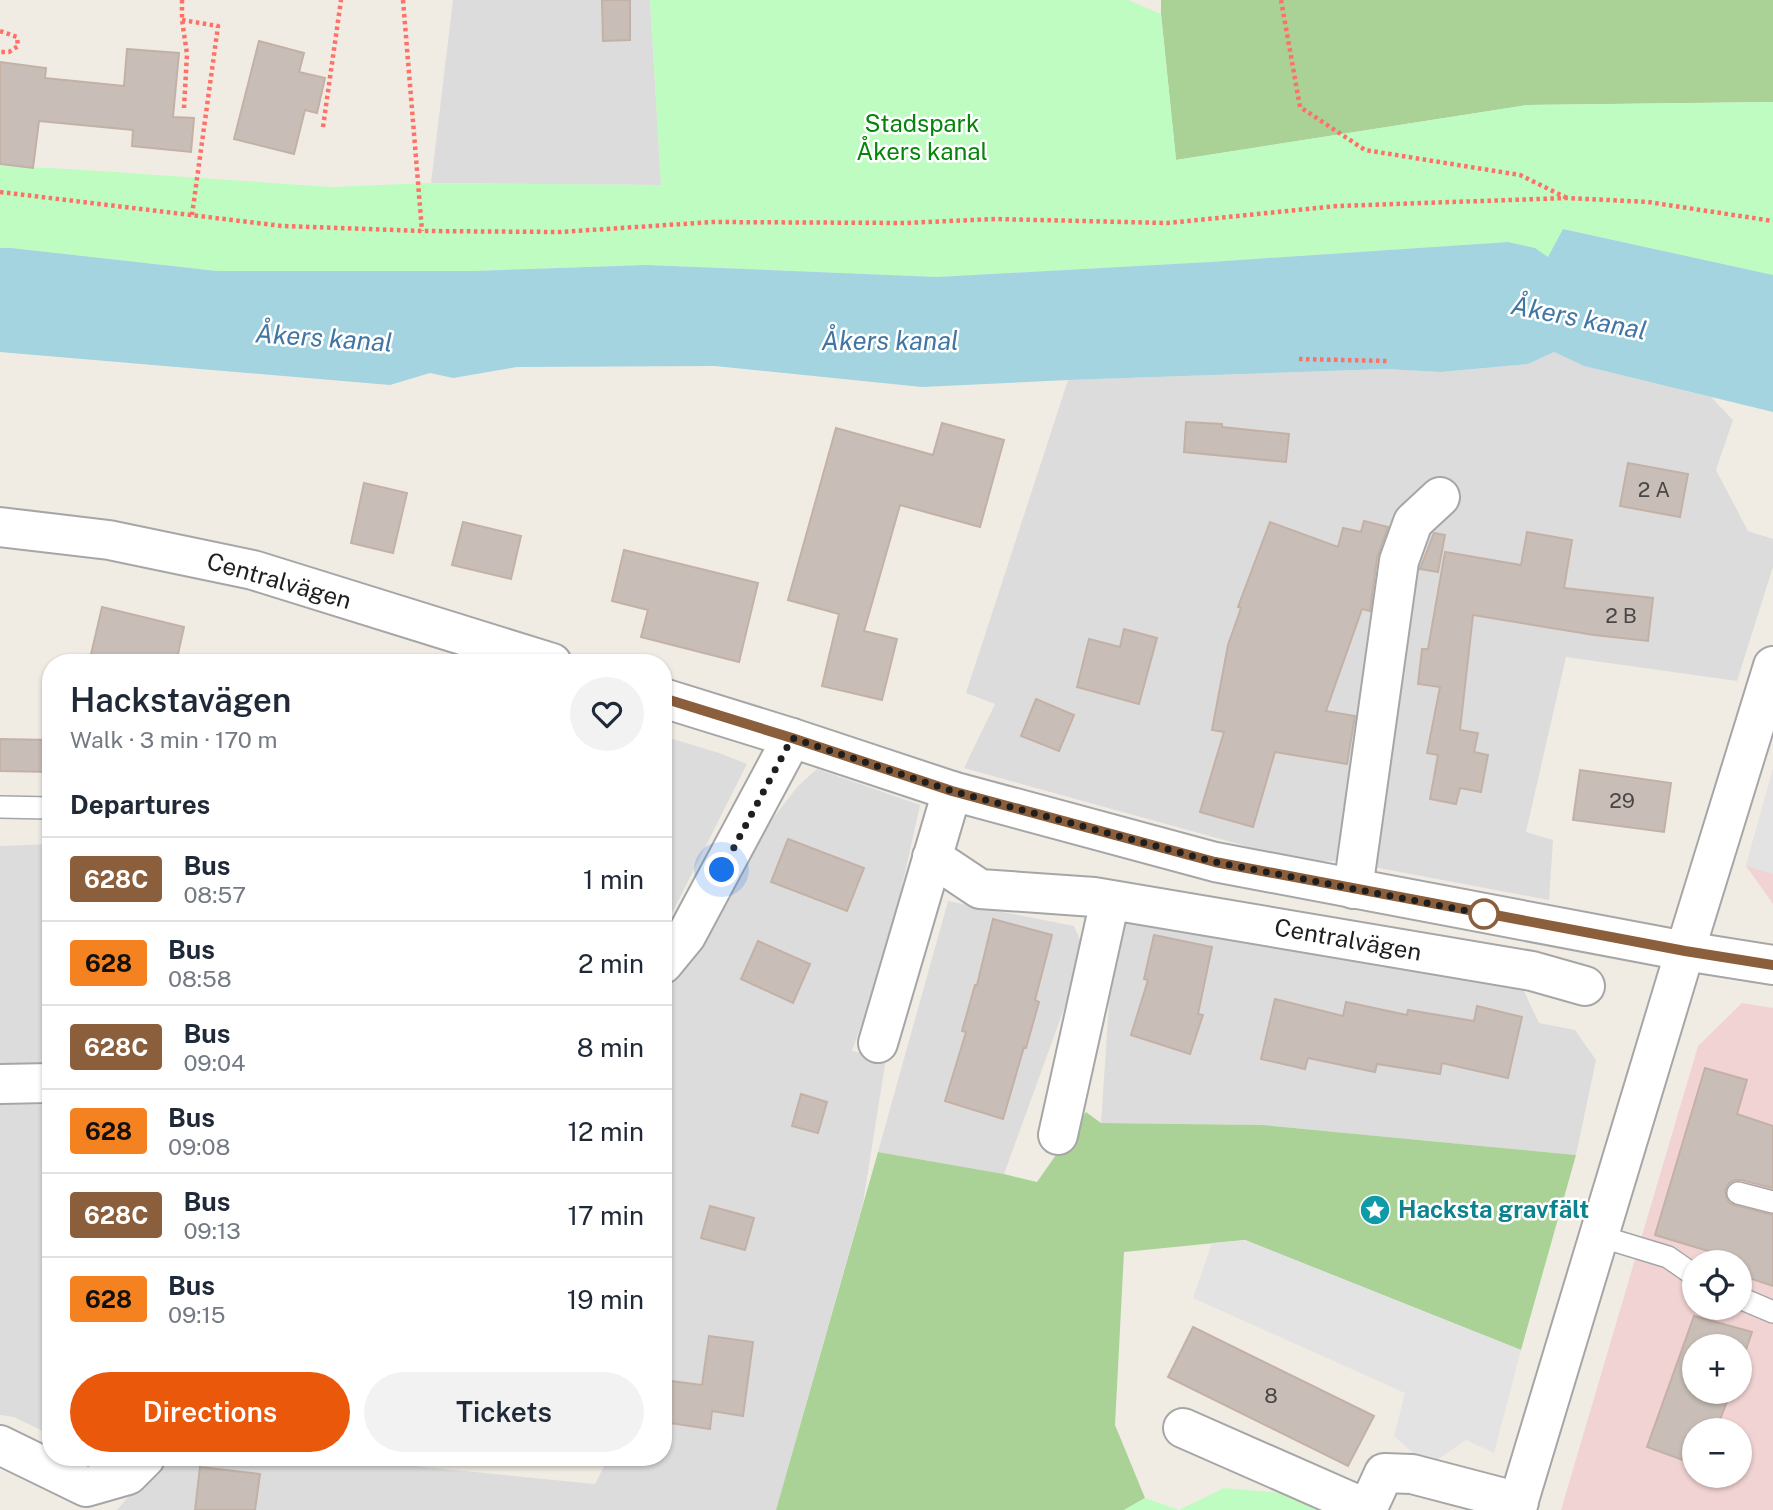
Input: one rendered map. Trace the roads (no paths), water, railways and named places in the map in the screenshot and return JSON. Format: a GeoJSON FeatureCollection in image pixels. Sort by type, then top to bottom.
{"type":"FeatureCollection","features":[{"type":"Feature","properties":{"kind":"street","name":"Centralvägen"},"geometry":{"type":"LineString","coordinates":[[1353,889],[1399,561],[1413,522],[1440,497]]}},
{"type":"Feature","properties":{"kind":"street","name":"Centralvägen"},"geometry":{"type":"LineString","coordinates":[[0,527],[109,540],[253,570],[523,654]]}},
{"type":"Feature","properties":{"kind":"street"},"geometry":{"type":"LineString","coordinates":[[1183,1428],[1367,1510],[1384,1473],[1412,1474],[1517,1506],[1773,666]]}},
{"type":"Feature","properties":{"kind":"street","name":"Centralvägen"},"geometry":{"type":"LineString","coordinates":[[672,701],[952,791],[1215,862],[1685,951],[1773,965]]}},
{"type":"Feature","properties":{"kind":"street"},"geometry":{"type":"LineString","coordinates":[[672,953],[686,936],[792,738]]}},
{"type":"Feature","properties":{"kind":"street"},"geometry":{"type":"LineString","coordinates":[[878,1043],[952,791]]}},
{"type":"Feature","properties":{"kind":"street","name":"Centralvägen"},"geometry":{"type":"LineString","coordinates":[[932,858],[979,888],[1110,900],[1532,971],[1585,986]]}},
{"type":"Feature","properties":{"kind":"street"},"geometry":{"type":"LineString","coordinates":[[1058,1135],[1110,900]]}},
{"type":"Feature","properties":{"kind":"street"},"geometry":{"type":"LineString","coordinates":[[0,1084],[42,1083]]}},
{"type":"Feature","properties":{"kind":"street"},"geometry":{"type":"LineString","coordinates":[[0,1446],[86,1487],[128,1475],[137,1466]]}},
{"type":"Feature","properties":{"kind":"lane"},"geometry":{"type":"LineString","coordinates":[[0,807],[42,808]]}},
{"type":"Feature","properties":{"kind":"lane"},"geometry":{"type":"LineString","coordinates":[[1738,1193],[1773,1202]]}},
{"type":"Feature","properties":{"kind":"lane"},"geometry":{"type":"LineString","coordinates":[[1599,1236],[1668,1257],[1682,1267]]}},
{"type":"Feature","properties":{"kind":"lane"},"geometry":{"type":"LineString","coordinates":[[1752,1303],[1773,1312]]}},
{"type":"Feature","properties":{"kind":"water","name":"Åkers kanal"},"geometry":{"type":"Polygon","coordinates":[[[1563,229],[1773,275],[1773,412],[1584,366],[1554,352],[1528,364],[1441,372],[1386,369],[922,387],[715,366],[517,367],[453,378],[430,373],[390,385],[0,352],[0,248],[217,271],[472,271],[646,265],[937,277],[1508,242],[1535,248],[1548,257],[1563,229]]]}},
{"type":"Feature","properties":{"kind":"place","name":"Hacksta gravfält"},"geometry":{"type":"Point","coordinates":[1375,1210]}},
{"type":"Feature","properties":{"kind":"park label","name":"Stadspark Åkers kanal"},"geometry":{"type":"Point","coordinates":[922,138]}}]}
